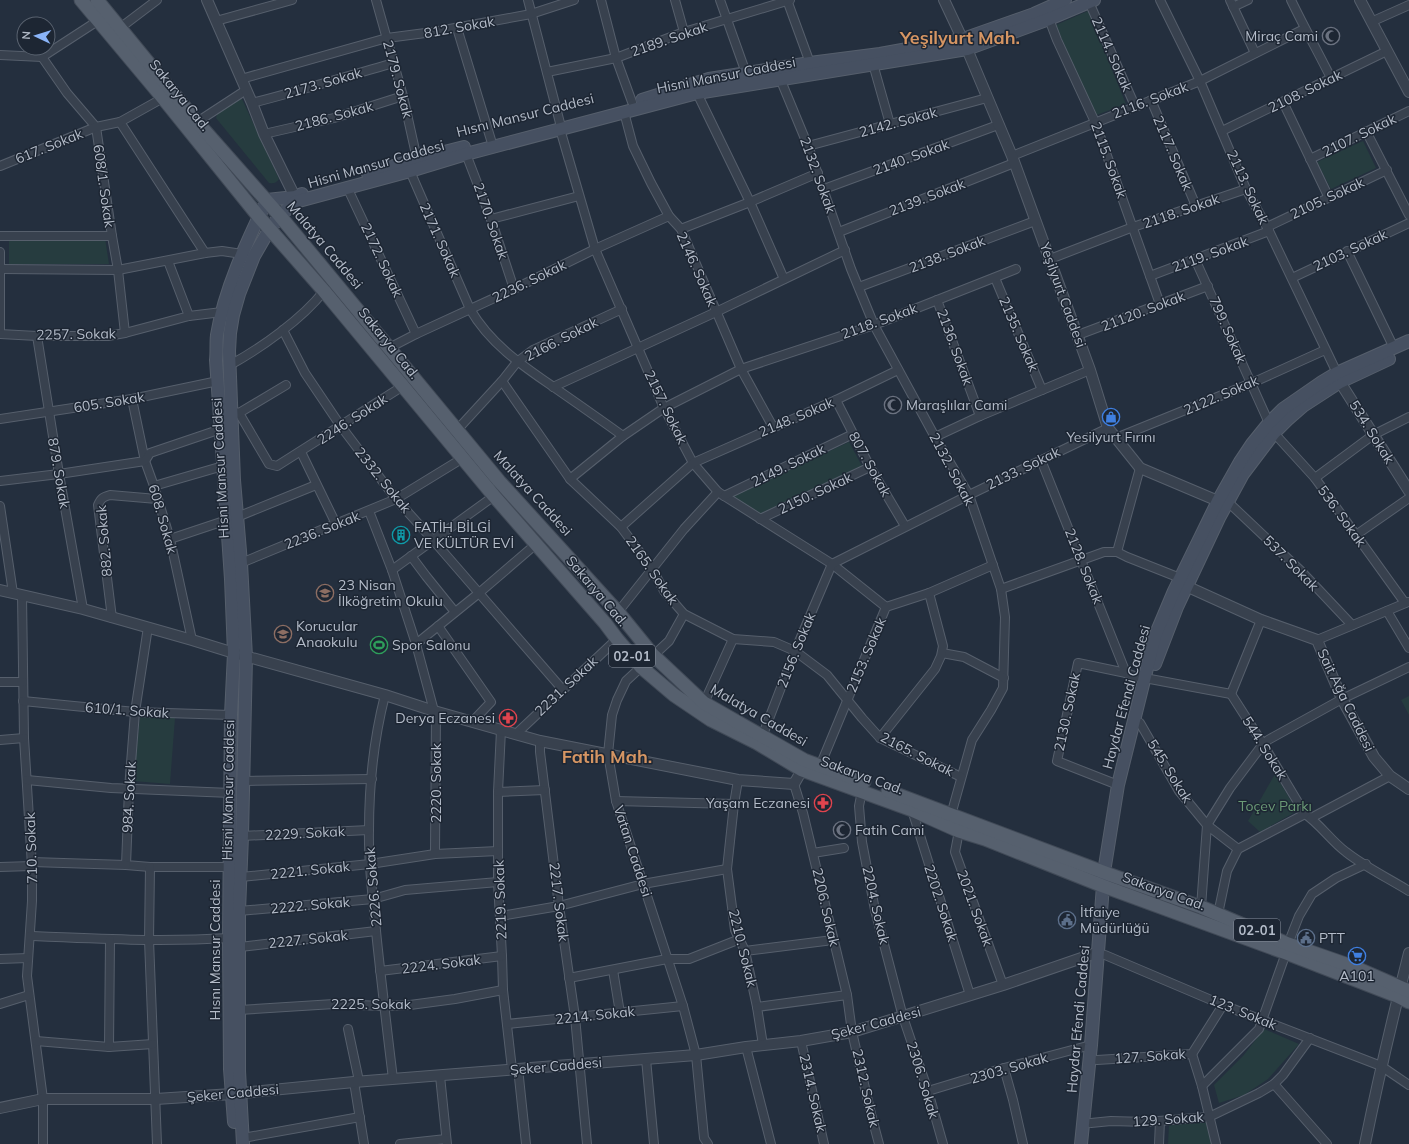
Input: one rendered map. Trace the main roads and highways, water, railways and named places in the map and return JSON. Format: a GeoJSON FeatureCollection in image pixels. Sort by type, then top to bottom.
{"type":"FeatureCollection","features":[{"type":"Feature","properties":{"kind":"main road","name":"Sakarya Cad."},"geometry":{"type":"LineString","coordinates":[[82,0],[269,230],[324,290],[494,496],[641,666],[674,695],[711,720],[757,743],[802,770],[912,810],[959,831],[985,839],[1106,887],[1287,949],[1404,994]]}},
{"type":"Feature","properties":{"kind":"main road","name":"Malatya Caddesi"},"geometry":{"type":"LineString","coordinates":[[97,0],[197,122],[267,200],[499,481],[618,612],[653,655],[704,703],[804,760],[1108,873]]}},
{"type":"Feature","properties":{"kind":"main road"},"geometry":{"type":"LineString","coordinates":[[628,107],[709,79],[810,63],[965,44],[1065,0]]}},
{"type":"Feature","properties":{"kind":"main road","name":"Hisni Mansur Caddesi"},"geometry":{"type":"LineString","coordinates":[[240,1142],[236,1093],[239,1070],[239,911],[244,781],[240,655],[241,563],[232,518],[236,412],[230,365],[230,333],[239,294],[254,256],[269,230],[280,216],[295,202],[410,171],[560,126],[628,107],[697,93],[873,64],[965,44],[1049,19],[1084,2]]}},
{"type":"Feature","properties":{"kind":"main road","name":"Hısnı Mansur Caddesi"},"geometry":{"type":"LineString","coordinates":[[236,1093],[229,938],[231,715],[240,655],[231,579],[232,518],[223,466],[218,381],[217,337],[222,312],[242,254],[267,200],[295,196],[418,159],[491,140],[560,126]]}},
{"type":"Feature","properties":{"kind":"main road","name":"Haydar Efendi Caddesi"},"geometry":{"type":"LineString","coordinates":[[1108,873],[1140,723],[1155,636],[1223,502],[1240,462],[1252,444],[1272,428],[1283,409],[1295,399],[1409,341]]}},
{"type":"Feature","properties":{"kind":"main road","name":"Haydar Efendi Caddesi"},"geometry":{"type":"LineString","coordinates":[[1339,377],[1409,349]]}},
{"type":"Feature","properties":{"kind":"main road","name":"Haydar Efendi Caddesi"},"geometry":{"type":"LineString","coordinates":[[1089,1144],[1097,1060],[1106,887],[1118,785],[1147,679]]}},
{"type":"Feature","properties":{"kind":"main road","name":"Sakarya Cad."},"geometry":{"type":"LineString","coordinates":[[1108,873],[1218,914],[1287,949]]}},
{"type":"Feature","properties":{"kind":"main road","name":"Haydar Efendi Caddesi"},"geometry":{"type":"LineString","coordinates":[[1081,1144],[1102,953]]}},
{"type":"Feature","properties":{"kind":"place","name":"Miraç Cami"},"geometry":{"type":"Point","coordinates":[1331,36]}},
{"type":"Feature","properties":{"kind":"place","name":"Maraşlılar Cami"},"geometry":{"type":"Point","coordinates":[893,405]}},
{"type":"Feature","properties":{"kind":"place","name":"Yesilyurt Fırını"},"geometry":{"type":"Point","coordinates":[1111,417]}},
{"type":"Feature","properties":{"kind":"place","name":"FATİH BİLGİ VE KÜLTÜR EVİ"},"geometry":{"type":"Point","coordinates":[401,535]}},
{"type":"Feature","properties":{"kind":"place","name":"23 Nisan İlköğretim Okulu"},"geometry":{"type":"Point","coordinates":[325,593]}},
{"type":"Feature","properties":{"kind":"place","name":"Korucular Anaokulu"},"geometry":{"type":"Point","coordinates":[283,634]}},
{"type":"Feature","properties":{"kind":"place","name":"Spor Salonu"},"geometry":{"type":"Point","coordinates":[379,645]}},
{"type":"Feature","properties":{"kind":"place","name":"Derya Eczanesi"},"geometry":{"type":"Point","coordinates":[508,718]}},
{"type":"Feature","properties":{"kind":"place","name":"Yaşam Eczanesi"},"geometry":{"type":"Point","coordinates":[823,803]}},
{"type":"Feature","properties":{"kind":"place","name":"Fatih Cami"},"geometry":{"type":"Point","coordinates":[842,830]}},
{"type":"Feature","properties":{"kind":"place","name":"İtfaiye Müdürlüğü"},"geometry":{"type":"Point","coordinates":[1067,920]}},
{"type":"Feature","properties":{"kind":"place","name":"PTT"},"geometry":{"type":"Point","coordinates":[1306,938]}},
{"type":"Feature","properties":{"kind":"place","name":"A101"},"geometry":{"type":"Point","coordinates":[1357,956]}},
{"type":"Feature","properties":{"kind":"district","name":"Yeşilyurt Mah."},"geometry":{"type":"Point","coordinates":[960,37]}},
{"type":"Feature","properties":{"kind":"district","name":"Fatih Mah."},"geometry":{"type":"Point","coordinates":[607,756]}},
{"type":"Feature","properties":{"kind":"park label","name":"Toçev Parkı"},"geometry":{"type":"Point","coordinates":[1275,806]}}]}
